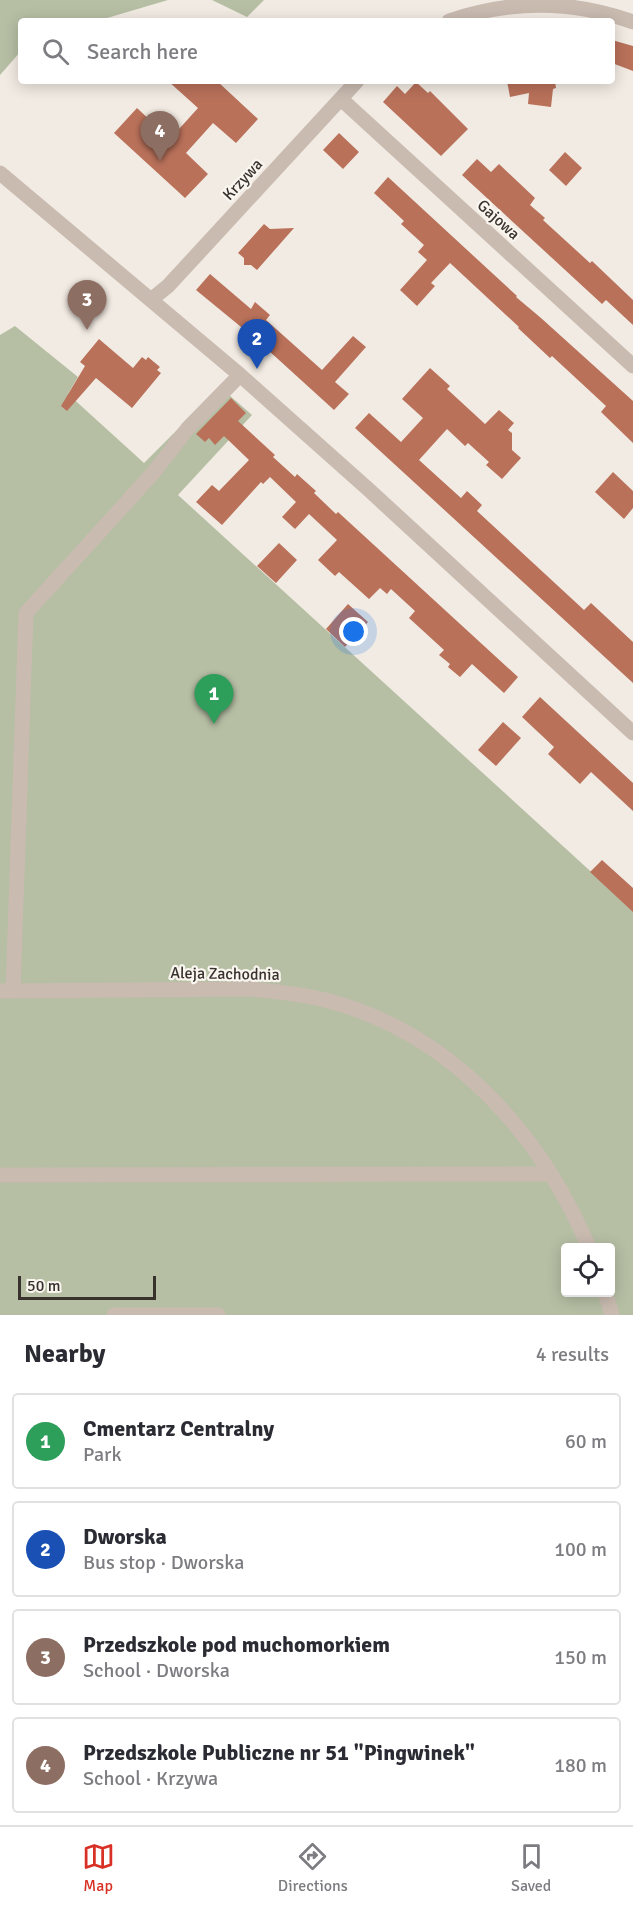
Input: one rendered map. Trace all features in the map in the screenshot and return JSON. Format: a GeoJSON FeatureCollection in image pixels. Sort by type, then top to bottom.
{"type":"FeatureCollection","features":[{"type":"Feature","properties":{"kind":"street"},"geometry":{"type":"LineString","coordinates":[[458,18],[504,5],[547,3],[583,7],[633,22]]}},
{"type":"Feature","properties":{"kind":"street","name":"Krzywa"},"geometry":{"type":"LineString","coordinates":[[152,299],[178,275],[354,84]]}},
{"type":"Feature","properties":{"kind":"street","name":"Gajowa"},"geometry":{"type":"LineString","coordinates":[[341,99],[633,366]]}},
{"type":"Feature","properties":{"kind":"street"},"geometry":{"type":"LineString","coordinates":[[0,173],[240,375],[368,489],[633,733]]}},
{"type":"Feature","properties":{"kind":"street"},"geometry":{"type":"LineString","coordinates":[[7,991],[26,613],[154,472],[188,428],[240,375]]}},
{"type":"Feature","properties":{"kind":"street","name":"Aleja Zachodnia"},"geometry":{"type":"LineString","coordinates":[[7,991],[252,989],[309,996],[352,1008],[418,1039],[461,1069],[504,1111],[563,1194],[587,1243]]}},
{"type":"Feature","properties":{"kind":"street"},"geometry":{"type":"LineString","coordinates":[[0,1175],[550,1174]]}},
{"type":"Feature","properties":{"kind":"street"},"geometry":{"type":"LineString","coordinates":[[606,1297],[612,1315]]}},
{"type":"Feature","properties":{"kind":"street"},"geometry":{"type":"LineString","coordinates":[[114,1315],[218,1315]]}},
{"type":"Feature","properties":{"kind":"green space"},"geometry":{"type":"Polygon","coordinates":[[[0,0],[168,0],[107,18],[18,18],[18,54],[0,75],[0,0]]]}},
{"type":"Feature","properties":{"kind":"green space"},"geometry":{"type":"Polygon","coordinates":[[[212,0],[264,0],[247,17],[212,0]]]}},
{"type":"Feature","properties":{"kind":"green space"},"geometry":{"type":"Polygon","coordinates":[[[15,326],[78,377],[68,394],[144,463],[220,387],[252,415],[178,495],[633,910],[633,1315],[0,1315],[0,335],[15,326]]]}},
{"type":"Feature","properties":{"kind":"building"},"geometry":{"type":"Polygon","coordinates":[[[615,41],[633,46],[633,71],[615,64],[615,41]]]}},
{"type":"Feature","properties":{"kind":"building"},"geometry":{"type":"Polygon","coordinates":[[[171,84],[220,84],[258,119],[236,143],[213,123],[186,153],[208,174],[185,198],[114,133],[137,108],[170,139],[198,108],[171,84]]]}},
{"type":"Feature","properties":{"kind":"building"},"geometry":{"type":"Polygon","coordinates":[[[414,84],[418,84],[428,93],[430,91],[468,129],[441,156],[383,102],[397,86],[405,94],[414,84]]]}},
{"type":"Feature","properties":{"kind":"building"},"geometry":{"type":"Polygon","coordinates":[[[508,84],[555,84],[551,107],[528,104],[529,93],[510,97],[508,84]]]}},
{"type":"Feature","properties":{"kind":"building"},"geometry":{"type":"Polygon","coordinates":[[[339,133],[359,152],[343,169],[323,150],[339,133]]]}},
{"type":"Feature","properties":{"kind":"building"},"geometry":{"type":"Polygon","coordinates":[[[565,152],[582,168],[566,186],[549,170],[565,152]]]}},
{"type":"Feature","properties":{"kind":"building"},"geometry":{"type":"Polygon","coordinates":[[[477,159],[491,172],[499,164],[535,198],[530,205],[545,218],[543,220],[590,263],[592,261],[633,300],[633,325],[606,300],[602,304],[462,175],[477,159]]]}},
{"type":"Feature","properties":{"kind":"building"},"geometry":{"type":"Polygon","coordinates":[[[388,177],[516,297],[633,401],[633,443],[601,412],[606,406],[552,356],[550,358],[450,263],[431,283],[435,286],[417,306],[400,290],[427,260],[418,252],[424,245],[401,224],[404,221],[374,193],[388,177]]]}},
{"type":"Feature","properties":{"kind":"building"},"geometry":{"type":"Polygon","coordinates":[[[264,224],[270,229],[294,228],[257,270],[251,265],[244,265],[244,258],[238,253],[264,224]]]}},
{"type":"Feature","properties":{"kind":"building"},"geometry":{"type":"Polygon","coordinates":[[[210,274],[251,309],[255,302],[270,315],[266,320],[322,370],[353,336],[366,347],[335,382],[349,394],[334,410],[257,340],[196,290],[210,274]]]}},
{"type":"Feature","properties":{"kind":"building"},"geometry":{"type":"Polygon","coordinates":[[[99,339],[133,368],[142,357],[146,360],[148,357],[160,367],[157,370],[161,373],[132,408],[96,378],[67,411],[61,406],[85,366],[80,362],[99,339]]]}},
{"type":"Feature","properties":{"kind":"building"},"geometry":{"type":"Polygon","coordinates":[[[430,368],[450,386],[447,389],[485,424],[499,410],[514,423],[508,430],[512,433],[512,450],[521,458],[502,479],[486,465],[489,462],[468,443],[465,446],[447,429],[419,460],[461,498],[467,491],[482,505],[477,511],[584,610],[591,603],[633,642],[633,683],[355,428],[369,413],[401,442],[423,418],[402,399],[430,368]]]}},
{"type":"Feature","properties":{"kind":"building"},"geometry":{"type":"Polygon","coordinates":[[[231,398],[246,413],[238,421],[275,455],[273,457],[295,477],[297,474],[316,491],[314,493],[336,514],[338,512],[518,677],[504,693],[472,664],[460,677],[448,667],[450,664],[439,655],[444,650],[409,618],[415,611],[391,589],[387,594],[380,588],[369,599],[339,572],[335,576],[318,560],[337,540],[309,514],[295,529],[282,517],[296,502],[270,477],[263,484],[261,482],[222,525],[196,502],[212,485],[219,491],[249,460],[224,436],[215,445],[209,438],[205,442],[196,434],[231,398]]]}},
{"type":"Feature","properties":{"kind":"building"},"geometry":{"type":"Polygon","coordinates":[[[613,472],[633,491],[633,508],[624,519],[595,492],[613,472]]]}},
{"type":"Feature","properties":{"kind":"building"},"geometry":{"type":"Polygon","coordinates":[[[279,543],[297,560],[276,583],[257,566],[279,543]]]}},
{"type":"Feature","properties":{"kind":"building"},"geometry":{"type":"Polygon","coordinates":[[[348,604],[368,622],[345,647],[326,629],[348,604]]]}},
{"type":"Feature","properties":{"kind":"building"},"geometry":{"type":"Polygon","coordinates":[[[540,697],[633,783],[633,811],[591,772],[580,784],[548,754],[554,747],[522,717],[540,697]]]}},
{"type":"Feature","properties":{"kind":"building"},"geometry":{"type":"Polygon","coordinates":[[[503,722],[521,738],[496,766],[478,750],[503,722]]]}},
{"type":"Feature","properties":{"kind":"building"},"geometry":{"type":"Polygon","coordinates":[[[602,860],[633,888],[633,912],[590,872],[602,860]]]}},
{"type":"Feature","properties":{"kind":"place","name":"Przedszkole Publiczne nr 51 \"Pingwinek\""},"geometry":{"type":"Point","coordinates":[160,161]}},
{"type":"Feature","properties":{"kind":"place","name":"Przedszkole pod muchomorkiem"},"geometry":{"type":"Point","coordinates":[87,330]}},
{"type":"Feature","properties":{"kind":"place","name":"Dworska"},"geometry":{"type":"Point","coordinates":[257,369]}},
{"type":"Feature","properties":{"kind":"place","name":"Cmentarz Centralny"},"geometry":{"type":"Point","coordinates":[214,724]}}]}
